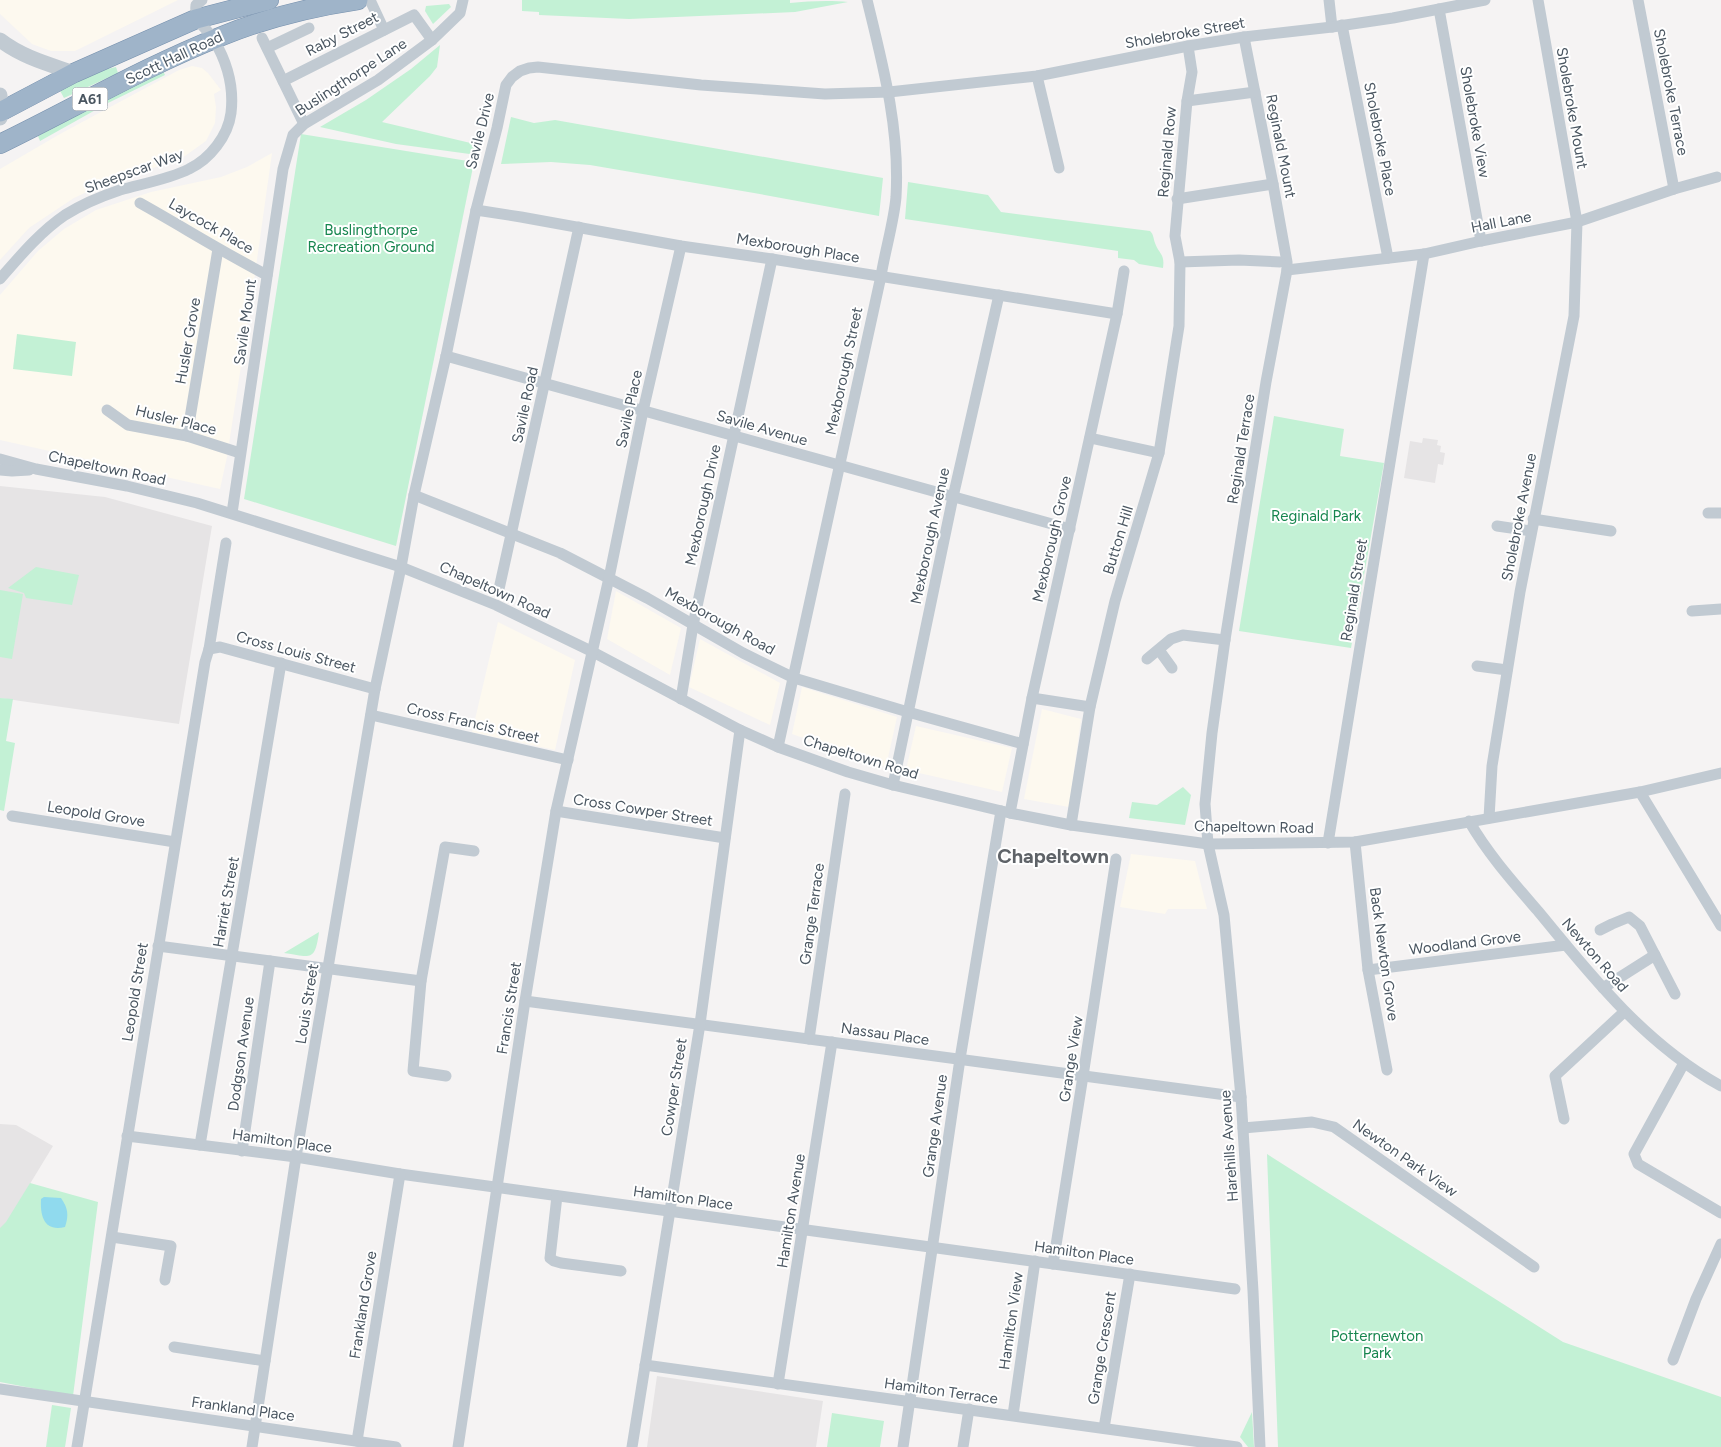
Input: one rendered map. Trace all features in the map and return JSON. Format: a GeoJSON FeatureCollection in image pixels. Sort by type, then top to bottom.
{"type":"FeatureCollection","features":[{"type":"Feature","properties":{"kind":"highway","name":"Scott Hall Road"},"geometry":{"type":"LineString","coordinates":[[0,109],[74,73],[196,19],[269,0]]}},
{"type":"Feature","properties":{"kind":"highway","name":"Scott Hall Road"},"geometry":{"type":"LineString","coordinates":[[0,144],[138,74],[214,39],[291,13],[314,7],[358,0]]}},
{"type":"Feature","properties":{"kind":"street"},"geometry":{"type":"LineString","coordinates":[[196,19],[196,5],[202,0]]}},
{"type":"Feature","properties":{"kind":"street"},"geometry":{"type":"LineString","coordinates":[[370,0],[384,30]]}},
{"type":"Feature","properties":{"kind":"street","name":"Buslingthorpe Lane"},"geometry":{"type":"LineString","coordinates":[[293,135],[304,124],[378,80],[432,40],[460,13],[463,0]]}},
{"type":"Feature","properties":{"kind":"street","name":"Mexborough Street"},"geometry":{"type":"LineString","coordinates":[[778,747],[881,276],[896,199],[897,160],[889,92],[867,0]]}},
{"type":"Feature","properties":{"kind":"street","name":"Sholebroke Place"},"geometry":{"type":"LineString","coordinates":[[1328,0],[1337,26],[1388,258]]}},
{"type":"Feature","properties":{"kind":"street","name":"Sholebroke Street"},"geometry":{"type":"LineString","coordinates":[[889,92],[1038,76],[1188,46],[1337,26],[1485,0]]}},
{"type":"Feature","properties":{"kind":"street","name":"Sholebroke Mount"},"geometry":{"type":"LineString","coordinates":[[1538,0],[1577,222]]}},
{"type":"Feature","properties":{"kind":"street","name":"Sholebroke Terrace"},"geometry":{"type":"LineString","coordinates":[[1638,0],[1674,189]]}},
{"type":"Feature","properties":{"kind":"street","name":"Sholebroke View"},"geometry":{"type":"LineString","coordinates":[[1439,9],[1482,241]]}},
{"type":"Feature","properties":{"kind":"street","name":"Raby Street"},"geometry":{"type":"LineString","coordinates":[[283,80],[414,15],[432,40]]}},
{"type":"Feature","properties":{"kind":"street","name":"Sheepscar Way"},"geometry":{"type":"LineString","coordinates":[[0,279],[23,252],[66,215],[105,195],[189,169],[208,156],[223,137],[231,115],[232,92],[227,69],[214,39],[196,19]]}},
{"type":"Feature","properties":{"kind":"street"},"geometry":{"type":"LineString","coordinates":[[304,124],[265,43],[310,28]]}},
{"type":"Feature","properties":{"kind":"street","name":"Reginald Mount"},"geometry":{"type":"LineString","coordinates":[[1244,37],[1273,184],[1284,265]]}},
{"type":"Feature","properties":{"kind":"street"},"geometry":{"type":"LineString","coordinates":[[0,40],[11,49],[74,73]]}},
{"type":"Feature","properties":{"kind":"street","name":"Reginald Row"},"geometry":{"type":"LineString","coordinates":[[1180,262],[1176,236],[1177,199],[1187,101],[1192,72],[1188,46]]}},
{"type":"Feature","properties":{"kind":"street","name":"Savile Drive"},"geometry":{"type":"LineString","coordinates":[[401,567],[414,495],[446,356],[476,210],[506,85],[512,77],[520,71],[538,67],[701,85],[825,94],[889,92]]}},
{"type":"Feature","properties":{"kind":"street"},"geometry":{"type":"LineString","coordinates":[[1038,76],[1059,168]]}},
{"type":"Feature","properties":{"kind":"street"},"geometry":{"type":"LineString","coordinates":[[1187,101],[1255,92]]}},
{"type":"Feature","properties":{"kind":"street","name":"Savile Mount"},"geometry":{"type":"LineString","coordinates":[[232,513],[283,169],[293,135]]}},
{"type":"Feature","properties":{"kind":"street","name":"Hall Lane"},"geometry":{"type":"LineString","coordinates":[[1180,262],[1238,260],[1284,265],[1424,254],[1577,222],[1717,176]]}},
{"type":"Feature","properties":{"kind":"street"},"geometry":{"type":"LineString","coordinates":[[1177,199],[1273,184]]}},
{"type":"Feature","properties":{"kind":"street","name":"Laycock Place"},"geometry":{"type":"LineString","coordinates":[[140,203],[182,226],[218,249],[267,275]]}},
{"type":"Feature","properties":{"kind":"street","name":"Mexborough Place"},"geometry":{"type":"LineString","coordinates":[[476,210],[681,246],[1117,314]]}},
{"type":"Feature","properties":{"kind":"street","name":"Sholebroke Avenue"},"geometry":{"type":"LineString","coordinates":[[1489,818],[1492,766],[1530,531],[1574,316],[1577,222]]}},
{"type":"Feature","properties":{"kind":"street","name":"Savile Road"},"geometry":{"type":"LineString","coordinates":[[498,596],[579,227]]}},
{"type":"Feature","properties":{"kind":"street","name":"Savile Place"},"geometry":{"type":"LineString","coordinates":[[608,578],[643,411],[681,246]]}},
{"type":"Feature","properties":{"kind":"street","name":"Husler Grove"},"geometry":{"type":"LineString","coordinates":[[187,436],[218,249]]}},
{"type":"Feature","properties":{"kind":"street","name":"Reginald Street"},"geometry":{"type":"LineString","coordinates":[[1328,843],[1424,254]]}},
{"type":"Feature","properties":{"kind":"street","name":"Mexborough Drive"},"geometry":{"type":"LineString","coordinates":[[680,700],[693,625],[772,259]]}},
{"type":"Feature","properties":{"kind":"street","name":"Button Hill"},"geometry":{"type":"LineString","coordinates":[[1071,825],[1090,707],[1115,601],[1159,453],[1179,326],[1180,262]]}},
{"type":"Feature","properties":{"kind":"street","name":"Reginald Terrace"},"geometry":{"type":"LineString","coordinates":[[1208,844],[1206,804],[1212,733],[1284,265]]}},
{"type":"Feature","properties":{"kind":"street","name":"Mexborough Grove"},"geometry":{"type":"LineString","coordinates":[[1005,812],[1023,744],[1117,314],[1124,271]]}},
{"type":"Feature","properties":{"kind":"street","name":"Mexborough Avenue"},"geometry":{"type":"LineString","coordinates":[[893,785],[953,497],[999,295]]}},
{"type":"Feature","properties":{"kind":"street","name":"Savile Avenue"},"geometry":{"type":"LineString","coordinates":[[446,356],[1070,529]]}},
{"type":"Feature","properties":{"kind":"street","name":"Husler Place"},"geometry":{"type":"LineString","coordinates":[[107,410],[128,425],[187,436],[240,453]]}},
{"type":"Feature","properties":{"kind":"street"},"geometry":{"type":"LineString","coordinates":[[1090,438],[1159,453]]}},
{"type":"Feature","properties":{"kind":"street","name":"Chapeltown Road"},"geometry":{"type":"LineString","coordinates":[[0,458],[36,469],[127,486],[197,503],[498,596],[591,651],[680,700],[778,747],[848,772],[893,785],[1005,812],[1071,825],[1208,844],[1355,842],[1640,792],[1721,773]]}},
{"type":"Feature","properties":{"kind":"street","name":"Chapeltown Road"},"geometry":{"type":"LineString","coordinates":[[0,470],[36,469]]}},
{"type":"Feature","properties":{"kind":"street","name":"Mexborough Road"},"geometry":{"type":"LineString","coordinates":[[414,495],[560,552],[743,653],[794,678],[1023,744]]}},
{"type":"Feature","properties":{"kind":"street"},"geometry":{"type":"LineString","coordinates":[[1708,514],[1721,512]]}},
{"type":"Feature","properties":{"kind":"street"},"geometry":{"type":"LineString","coordinates":[[1533,520],[1611,531]]}},
{"type":"Feature","properties":{"kind":"street"},"geometry":{"type":"LineString","coordinates":[[1497,526],[1530,531]]}},
{"type":"Feature","properties":{"kind":"street","name":"Leopold Street"},"geometry":{"type":"LineString","coordinates":[[77,1447],[112,1237],[126,1136],[226,544]]}},
{"type":"Feature","properties":{"kind":"street","name":"Louis Street"},"geometry":{"type":"LineString","coordinates":[[252,1447],[296,1157],[375,689],[401,567]]}},
{"type":"Feature","properties":{"kind":"street","name":"Francis Street"},"geometry":{"type":"LineString","coordinates":[[458,1447],[525,1001],[556,810],[608,578]]}},
{"type":"Feature","properties":{"kind":"street"},"geometry":{"type":"LineString","coordinates":[[1692,611],[1721,609]]}},
{"type":"Feature","properties":{"kind":"street"},"geometry":{"type":"LineString","coordinates":[[1147,659],[1172,640],[1183,635],[1226,640]]}},
{"type":"Feature","properties":{"kind":"street","name":"Cross Louis Street"},"geometry":{"type":"LineString","coordinates":[[209,649],[220,646],[375,689]]}},
{"type":"Feature","properties":{"kind":"street"},"geometry":{"type":"LineString","coordinates":[[1159,650],[1172,668]]}},
{"type":"Feature","properties":{"kind":"street","name":"Harriet Street"},"geometry":{"type":"LineString","coordinates":[[200,1145],[281,663]]}},
{"type":"Feature","properties":{"kind":"street"},"geometry":{"type":"LineString","coordinates":[[1477,666],[1507,670]]}},
{"type":"Feature","properties":{"kind":"street"},"geometry":{"type":"LineString","coordinates":[[1032,698],[1090,707]]}},
{"type":"Feature","properties":{"kind":"street","name":"Cross Francis Street"},"geometry":{"type":"LineString","coordinates":[[371,715],[568,760]]}},
{"type":"Feature","properties":{"kind":"street","name":"Cowper Street"},"geometry":{"type":"LineString","coordinates":[[632,1447],[700,1024],[740,730]]}},
{"type":"Feature","properties":{"kind":"street"},"geometry":{"type":"LineString","coordinates":[[1640,792],[1721,926]]}},
{"type":"Feature","properties":{"kind":"street","name":"Grange Terrace"},"geometry":{"type":"LineString","coordinates":[[809,1039],[845,794]]}},
{"type":"Feature","properties":{"kind":"street","name":"Cross Cowper Street"},"geometry":{"type":"LineString","coordinates":[[556,810],[725,838]]}},
{"type":"Feature","properties":{"kind":"street","name":"Grange Avenue"},"geometry":{"type":"LineString","coordinates":[[903,1447],[960,1059],[1005,812]]}},
{"type":"Feature","properties":{"kind":"street","name":"Leopold Grove"},"geometry":{"type":"LineString","coordinates":[[12,816],[175,842]]}},
{"type":"Feature","properties":{"kind":"street","name":"Newton Road"},"geometry":{"type":"LineString","coordinates":[[1469,821],[1482,844],[1624,1012],[1684,1063],[1721,1086]]}},
{"type":"Feature","properties":{"kind":"street","name":"Back Newton Grove"},"geometry":{"type":"LineString","coordinates":[[1355,842],[1368,970],[1387,1070]]}},
{"type":"Feature","properties":{"kind":"street","name":"Harehills Avenue"},"geometry":{"type":"LineString","coordinates":[[1208,844],[1224,915],[1241,1097],[1260,1447]]}},
{"type":"Feature","properties":{"kind":"street"},"geometry":{"type":"LineString","coordinates":[[446,1076],[413,1071],[421,981],[445,847],[474,851]]}},
{"type":"Feature","properties":{"kind":"street","name":"Grange View"},"geometry":{"type":"LineString","coordinates":[[1053,1264],[1084,1076],[1116,859]]}},
{"type":"Feature","properties":{"kind":"street"},"geometry":{"type":"LineString","coordinates":[[1600,930],[1629,918],[1640,926],[1675,994]]}},
{"type":"Feature","properties":{"kind":"street","name":"Woodland Grove"},"geometry":{"type":"LineString","coordinates":[[1368,970],[1566,945]]}},
{"type":"Feature","properties":{"kind":"street"},"geometry":{"type":"LineString","coordinates":[[158,946],[421,981]]}},
{"type":"Feature","properties":{"kind":"street"},"geometry":{"type":"LineString","coordinates":[[1603,988],[1656,955]]}},
{"type":"Feature","properties":{"kind":"street","name":"Dodgson Avenue"},"geometry":{"type":"LineString","coordinates":[[242,1151],[270,961]]}},
{"type":"Feature","properties":{"kind":"street","name":"Nassau Place"},"geometry":{"type":"LineString","coordinates":[[525,1001],[1241,1097]]}},
{"type":"Feature","properties":{"kind":"street"},"geometry":{"type":"LineString","coordinates":[[1564,1118],[1555,1076],[1624,1012]]}},
{"type":"Feature","properties":{"kind":"street","name":"Hamilton Avenue"},"geometry":{"type":"LineString","coordinates":[[778,1384],[832,1042]]}},
{"type":"Feature","properties":{"kind":"street"},"geometry":{"type":"LineString","coordinates":[[1684,1063],[1634,1154],[1638,1164],[1721,1213]]}},
{"type":"Feature","properties":{"kind":"street","name":"Newton Park View"},"geometry":{"type":"LineString","coordinates":[[1243,1128],[1312,1122],[1334,1127],[1534,1267]]}},
{"type":"Feature","properties":{"kind":"street","name":"Hamilton Place"},"geometry":{"type":"LineString","coordinates":[[126,1136],[296,1157],[497,1188],[1235,1288]]}},
{"type":"Feature","properties":{"kind":"street","name":"Frankland Grove"},"geometry":{"type":"LineString","coordinates":[[357,1441],[400,1174]]}},
{"type":"Feature","properties":{"kind":"street"},"geometry":{"type":"LineString","coordinates":[[557,1196],[550,1258],[561,1263],[621,1271]]}},
{"type":"Feature","properties":{"kind":"street"},"geometry":{"type":"LineString","coordinates":[[112,1237],[171,1246],[165,1280]]}},
{"type":"Feature","properties":{"kind":"street"},"geometry":{"type":"LineString","coordinates":[[1673,1360],[1696,1299],[1721,1244]]}},
{"type":"Feature","properties":{"kind":"street","name":"Hamilton View"},"geometry":{"type":"LineString","coordinates":[[1013,1416],[1035,1261]]}},
{"type":"Feature","properties":{"kind":"street","name":"Grange Crescent"},"geometry":{"type":"LineString","coordinates":[[1104,1428],[1130,1274]]}},
{"type":"Feature","properties":{"kind":"street"},"geometry":{"type":"LineString","coordinates":[[174,1347],[265,1361]]}},
{"type":"Feature","properties":{"kind":"street","name":"Hamilton Terrace"},"geometry":{"type":"LineString","coordinates":[[645,1365],[1235,1446]]}},
{"type":"Feature","properties":{"kind":"street","name":"Frankland Place"},"geometry":{"type":"LineString","coordinates":[[0,1389],[396,1447]]}},
{"type":"Feature","properties":{"kind":"street"},"geometry":{"type":"LineString","coordinates":[[963,1447],[968,1409]]}},
{"type":"Feature","properties":{"kind":"shaded area"},"geometry":{"type":"Polygon","coordinates":[[[0,0],[178,0],[75,51],[51,51],[32,44],[0,14],[0,0]]]}},
{"type":"Feature","properties":{"kind":"shaded area"},"geometry":{"type":"Polygon","coordinates":[[[192,66],[202,68],[221,90],[214,94],[216,107],[215,123],[206,141],[185,156],[163,165],[115,179],[74,198],[29,228],[0,260],[0,169],[60,134],[179,70],[192,66]]]}},
{"type":"Feature","properties":{"kind":"shaded area"},"geometry":{"type":"Polygon","coordinates":[[[272,153],[227,457],[220,489],[0,440],[0,295],[38,251],[64,229],[96,210],[151,192],[221,177],[247,167],[272,153]]]}},
{"type":"Feature","properties":{"kind":"shaded area"},"geometry":{"type":"Polygon","coordinates":[[[1423,438],[1438,440],[1437,445],[1441,446],[1440,452],[1445,453],[1443,465],[1438,464],[1435,483],[1404,478],[1410,441],[1422,443],[1423,438]]]}},
{"type":"Feature","properties":{"kind":"shaded area"},"geometry":{"type":"Polygon","coordinates":[[[0,486],[105,497],[212,526],[179,724],[0,698],[0,486]]]}},
{"type":"Feature","properties":{"kind":"shaded area"},"geometry":{"type":"Polygon","coordinates":[[[616,591],[681,628],[670,675],[607,639],[616,591]]]}},
{"type":"Feature","properties":{"kind":"shaded area"},"geometry":{"type":"Polygon","coordinates":[[[498,622],[575,660],[555,750],[472,732],[498,622]]]}},
{"type":"Feature","properties":{"kind":"shaded area"},"geometry":{"type":"Polygon","coordinates":[[[700,639],[780,683],[770,725],[689,687],[700,639]]]}},
{"type":"Feature","properties":{"kind":"shaded area"},"geometry":{"type":"Polygon","coordinates":[[[802,687],[897,717],[886,767],[792,734],[802,687]]]}},
{"type":"Feature","properties":{"kind":"shaded area"},"geometry":{"type":"Polygon","coordinates":[[[1042,709],[1081,719],[1069,807],[1024,799],[1042,709]]]}},
{"type":"Feature","properties":{"kind":"shaded area"},"geometry":{"type":"Polygon","coordinates":[[[916,726],[1012,748],[1002,792],[906,770],[916,726]]]}},
{"type":"Feature","properties":{"kind":"shaded area"},"geometry":{"type":"Polygon","coordinates":[[[1131,854],[1195,861],[1207,909],[1168,909],[1165,914],[1120,907],[1131,854]]]}},
{"type":"Feature","properties":{"kind":"shaded area"},"geometry":{"type":"Polygon","coordinates":[[[0,1124],[16,1125],[53,1146],[14,1210],[0,1380],[0,1124]]]}},
{"type":"Feature","properties":{"kind":"shaded area"},"geometry":{"type":"Polygon","coordinates":[[[657,1376],[823,1401],[816,1447],[647,1447],[657,1376]]]}},
{"type":"Feature","properties":{"kind":"green space"},"geometry":{"type":"Polygon","coordinates":[[[522,0],[790,0],[790,3],[848,2],[795,12],[629,19],[539,15],[539,12],[522,11],[522,0]]]}},
{"type":"Feature","properties":{"kind":"green space"},"geometry":{"type":"Polygon","coordinates":[[[449,4],[451,7],[433,24],[425,11],[426,6],[449,4]]]}},
{"type":"Feature","properties":{"kind":"green space"},"geometry":{"type":"Polygon","coordinates":[[[440,45],[437,67],[382,122],[479,145],[477,155],[396,144],[320,127],[366,100],[411,69],[440,45]]]}},
{"type":"Feature","properties":{"kind":"green space"},"geometry":{"type":"Polygon","coordinates":[[[116,67],[118,73],[64,98],[58,87],[99,71],[116,67]]]}},
{"type":"Feature","properties":{"kind":"green space"},"geometry":{"type":"Polygon","coordinates":[[[163,71],[165,75],[108,103],[40,141],[38,136],[163,71]]]}},
{"type":"Feature","properties":{"kind":"green space"},"geometry":{"type":"Polygon","coordinates":[[[511,117],[534,123],[555,120],[883,178],[879,216],[590,165],[551,162],[501,164],[511,117]]]}},
{"type":"Feature","properties":{"kind":"green space","name":"Buslingthorpe Recreation Ground"},"geometry":{"type":"Polygon","coordinates":[[[301,134],[474,162],[396,546],[244,499],[301,134]]]}},
{"type":"Feature","properties":{"kind":"green space"},"geometry":{"type":"Polygon","coordinates":[[[908,182],[988,195],[1001,212],[1150,231],[1162,257],[1163,268],[1139,264],[1134,260],[1118,258],[1118,251],[905,219],[908,182]]]}},
{"type":"Feature","properties":{"kind":"green space"},"geometry":{"type":"Polygon","coordinates":[[[17,334],[76,342],[72,376],[13,369],[17,334]]]}},
{"type":"Feature","properties":{"kind":"green space","name":"Reginald Park"},"geometry":{"type":"Polygon","coordinates":[[[1274,416],[1344,429],[1340,456],[1384,463],[1351,648],[1239,631],[1274,416]]]}},
{"type":"Feature","properties":{"kind":"green space"},"geometry":{"type":"Polygon","coordinates":[[[36,567],[79,575],[72,605],[26,598],[24,593],[8,588],[36,567]]]}},
{"type":"Feature","properties":{"kind":"green space"},"geometry":{"type":"Polygon","coordinates":[[[0,590],[23,594],[12,659],[0,657],[0,590]]]}},
{"type":"Feature","properties":{"kind":"green space"},"geometry":{"type":"Polygon","coordinates":[[[0,698],[13,699],[6,741],[15,743],[4,811],[0,810],[0,698]]]}},
{"type":"Feature","properties":{"kind":"green space"},"geometry":{"type":"Polygon","coordinates":[[[1183,787],[1191,795],[1185,825],[1129,818],[1132,802],[1157,805],[1183,787]]]}},
{"type":"Feature","properties":{"kind":"green space"},"geometry":{"type":"Polygon","coordinates":[[[319,932],[316,949],[310,955],[300,956],[284,953],[319,932]]]}},
{"type":"Feature","properties":{"kind":"green space","name":"Potternewton Park"},"geometry":{"type":"Polygon","coordinates":[[[1267,1154],[1563,1342],[1721,1397],[1721,1447],[1278,1447],[1267,1154]]]}},
{"type":"Feature","properties":{"kind":"green space"},"geometry":{"type":"Polygon","coordinates":[[[30,1183],[98,1202],[73,1396],[0,1382],[0,1228],[6,1222],[30,1183]]]}},
{"type":"Feature","properties":{"kind":"green space"},"geometry":{"type":"Polygon","coordinates":[[[52,1405],[71,1408],[65,1447],[46,1447],[52,1405]]]}},
{"type":"Feature","properties":{"kind":"green space"},"geometry":{"type":"Polygon","coordinates":[[[1252,1412],[1254,1447],[1248,1447],[1240,1437],[1252,1412]]]}},
{"type":"Feature","properties":{"kind":"green space"},"geometry":{"type":"Polygon","coordinates":[[[832,1413],[884,1421],[880,1447],[827,1447],[832,1413]]]}},
{"type":"Feature","properties":{"kind":"water"},"geometry":{"type":"Polygon","coordinates":[[[44,1197],[61,1198],[67,1212],[65,1227],[52,1227],[45,1221],[41,1211],[41,1199],[44,1197]]]}},
{"type":"Feature","properties":{"kind":"district","name":"Chapeltown"},"geometry":{"type":"Point","coordinates":[1053,856]}}]}
